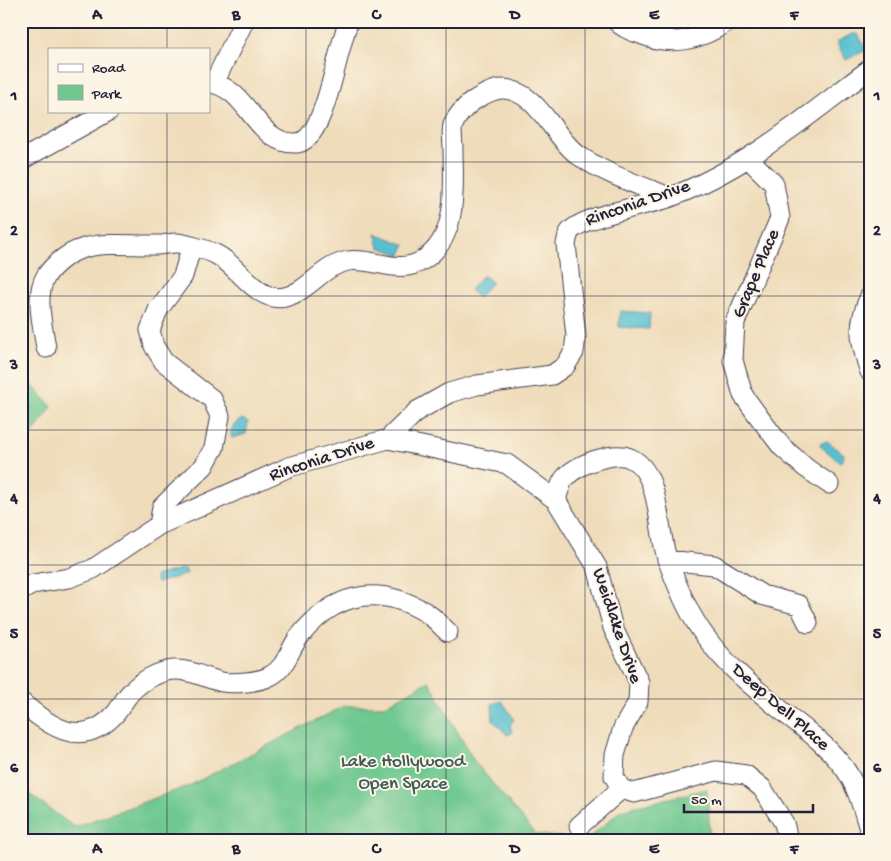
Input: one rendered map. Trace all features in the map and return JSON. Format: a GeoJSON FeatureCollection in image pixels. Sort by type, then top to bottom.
{"type":"FeatureCollection","features":[{"type":"Feature","properties":{"kind":"street"},"geometry":{"type":"LineString","coordinates":[[244,21],[212,83],[234,93],[267,132],[285,142],[299,143],[312,136],[321,119],[343,34],[349,21]]}},
{"type":"Feature","properties":{"kind":"street"},"geometry":{"type":"LineString","coordinates":[[616,21],[624,28],[656,40],[668,42],[694,40],[714,31],[728,21]]}},
{"type":"Feature","properties":{"kind":"street"},"geometry":{"type":"LineString","coordinates":[[656,40],[670,21]]}},
{"type":"Feature","properties":{"kind":"street","name":"Rinconia Drive"},"geometry":{"type":"LineString","coordinates":[[21,591],[33,584],[69,578],[92,569],[159,525],[290,467],[388,439],[417,411],[449,393],[476,384],[552,375],[565,366],[574,352],[576,336],[566,244],[569,232],[578,225],[595,218],[669,198],[748,159],[870,69]]}},
{"type":"Feature","properties":{"kind":"street"},"geometry":{"type":"LineString","coordinates":[[46,348],[40,298],[45,277],[60,261],[80,250],[112,244],[159,246],[177,243],[214,253],[235,266],[252,286],[267,296],[284,297],[304,287],[327,269],[347,261],[369,262],[398,268],[422,261],[439,244],[448,222],[454,194],[453,125],[463,109],[479,97],[500,89],[516,91],[534,106],[578,155],[610,173],[669,198]]}},
{"type":"Feature","properties":{"kind":"street"},"geometry":{"type":"LineString","coordinates":[[21,160],[107,112]]}},
{"type":"Feature","properties":{"kind":"street","name":"Grape Place"},"geometry":{"type":"LineString","coordinates":[[748,159],[774,184],[780,218],[735,322],[733,360],[744,395],[782,447],[806,468],[829,484]]}},
{"type":"Feature","properties":{"kind":"street"},"geometry":{"type":"LineString","coordinates":[[159,525],[162,508],[204,466],[214,448],[220,416],[212,399],[164,362],[154,346],[150,330],[158,310],[183,276],[191,248]]}},
{"type":"Feature","properties":{"kind":"street"},"geometry":{"type":"LineString","coordinates":[[870,296],[861,315],[861,347],[870,372]]}},
{"type":"Feature","properties":{"kind":"street","name":"Weidlake Drive"},"geometry":{"type":"LineString","coordinates":[[388,439],[507,464],[556,500],[598,567],[613,628],[639,682],[638,702],[623,728],[615,755],[614,776],[621,789]]}},
{"type":"Feature","properties":{"kind":"street","name":"Deep Dell Place"},"geometry":{"type":"LineString","coordinates":[[556,500],[564,479],[584,465],[610,455],[630,458],[644,471],[655,490],[667,560],[704,636],[755,689],[825,745],[845,770],[860,796],[870,832]]}},
{"type":"Feature","properties":{"kind":"street"},"geometry":{"type":"LineString","coordinates":[[667,560],[714,565],[762,594],[799,605],[808,623]]}},
{"type":"Feature","properties":{"kind":"street"},"geometry":{"type":"LineString","coordinates":[[21,702],[41,720],[62,731],[80,734],[104,724],[116,713],[131,692],[147,678],[174,670],[202,675],[222,682],[250,681],[270,676],[285,663],[297,639],[312,621],[326,609],[352,598],[378,596],[405,602],[427,613],[448,632]]}},
{"type":"Feature","properties":{"kind":"street"},"geometry":{"type":"LineString","coordinates":[[579,826],[621,789],[634,793],[716,771],[746,775],[762,788],[784,823],[788,840]]}},
{"type":"Feature","properties":{"kind":"green space"},"geometry":{"type":"Polygon","coordinates":[[[21,373],[52,407],[21,449],[21,373]]]}},
{"type":"Feature","properties":{"kind":"green space","name":"Lake Hollywood Open Space"},"geometry":{"type":"Polygon","coordinates":[[[429,681],[474,761],[535,834],[585,840],[21,840],[21,788],[74,827],[189,786],[344,706],[384,706],[429,681]]]}},
{"type":"Feature","properties":{"kind":"green space"},"geometry":{"type":"Polygon","coordinates":[[[707,789],[710,840],[587,840],[621,810],[707,789]]]}},
{"type":"Feature","properties":{"kind":"water"},"geometry":{"type":"Polygon","coordinates":[[[853,34],[858,34],[866,50],[846,60],[838,45],[838,41],[853,34]]]}},
{"type":"Feature","properties":{"kind":"water"},"geometry":{"type":"Polygon","coordinates":[[[375,233],[405,245],[401,255],[379,247],[375,233]]]}},
{"type":"Feature","properties":{"kind":"water"},"geometry":{"type":"Polygon","coordinates":[[[483,275],[492,282],[478,298],[470,290],[483,275]]]}},
{"type":"Feature","properties":{"kind":"water"},"geometry":{"type":"Polygon","coordinates":[[[620,311],[650,313],[649,329],[619,327],[620,311]]]}},
{"type":"Feature","properties":{"kind":"water"},"geometry":{"type":"Polygon","coordinates":[[[242,419],[248,422],[246,434],[232,438],[233,427],[242,419]]]}},
{"type":"Feature","properties":{"kind":"water"},"geometry":{"type":"Polygon","coordinates":[[[827,441],[844,454],[843,460],[840,462],[820,446],[820,444],[827,441]]]}},
{"type":"Feature","properties":{"kind":"water"},"geometry":{"type":"Polygon","coordinates":[[[185,568],[187,574],[157,583],[155,576],[185,568]]]}},
{"type":"Feature","properties":{"kind":"water"},"geometry":{"type":"Polygon","coordinates":[[[502,701],[514,719],[510,725],[512,733],[507,735],[493,720],[492,704],[502,701]]]}}]}
